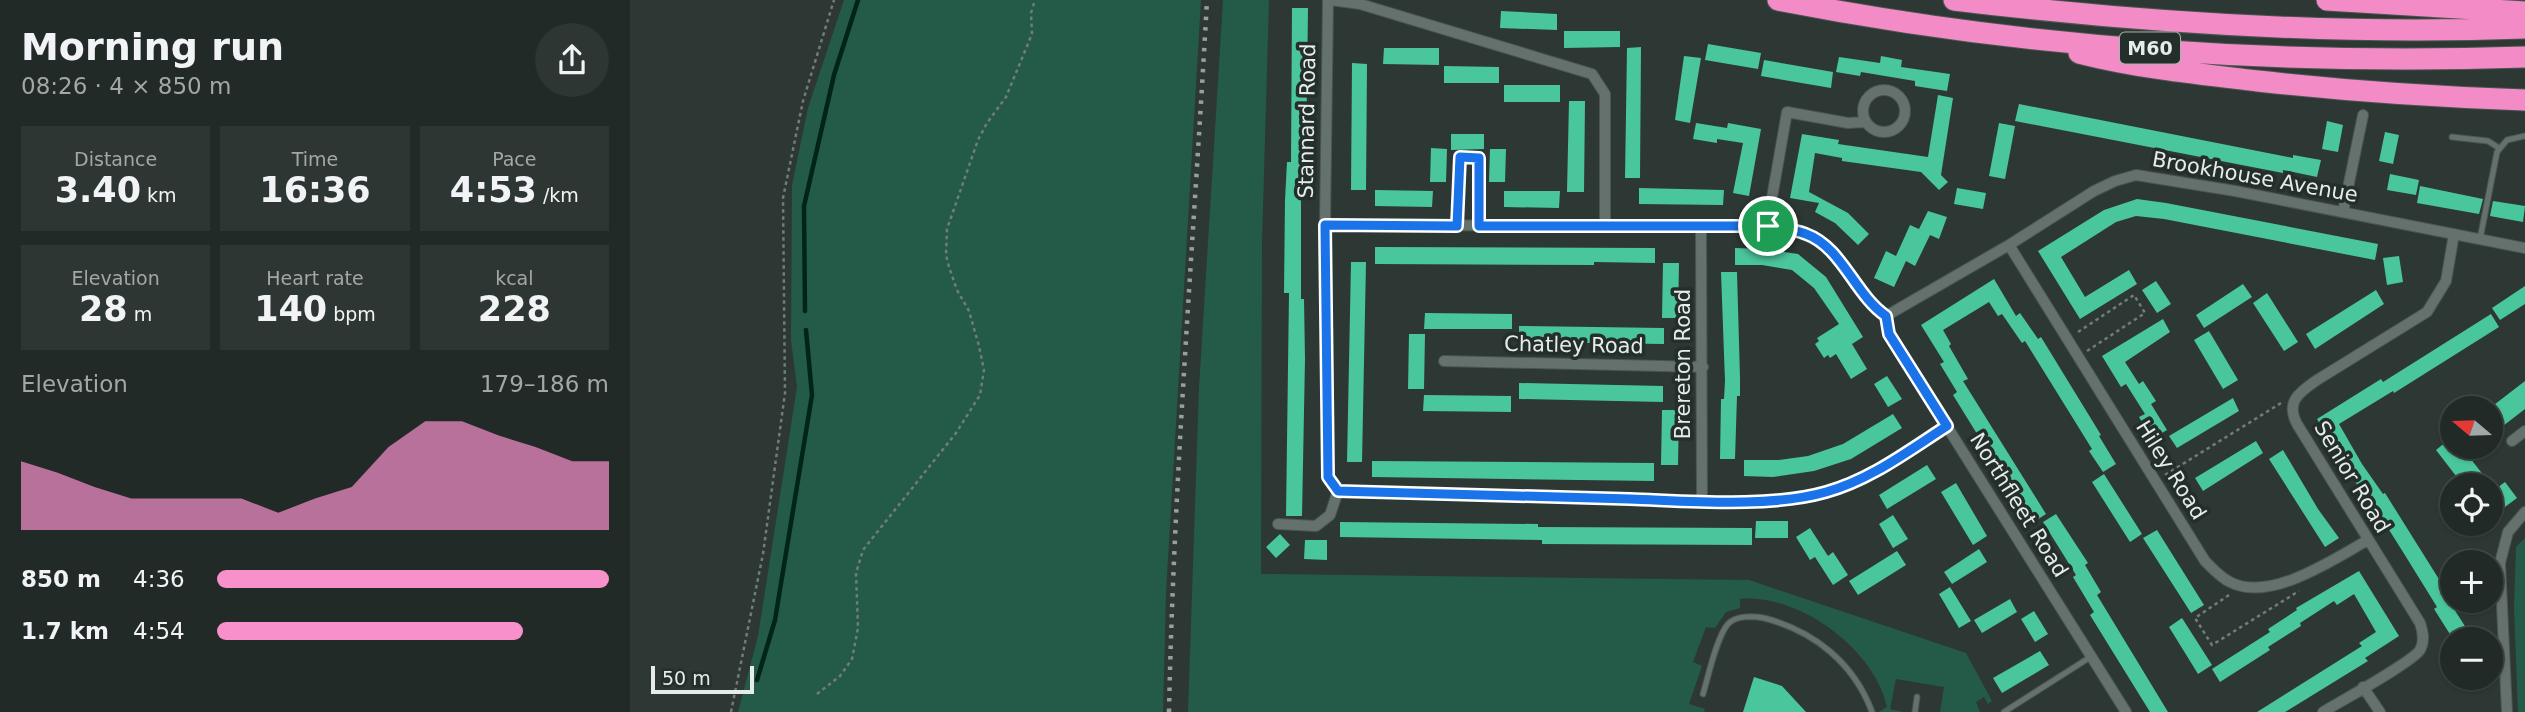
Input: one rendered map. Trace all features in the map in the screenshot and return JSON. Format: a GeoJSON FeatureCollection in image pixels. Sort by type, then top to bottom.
{"type":"FeatureCollection","features":[{"type":"Feature","properties":{"kind":"highway","name":"M60"},"geometry":{"type":"LineString","coordinates":[[1778,0],[1898,20],[2099,45],[2297,57],[2449,60],[2525,57]]}},
{"type":"Feature","properties":{"kind":"highway","name":"M60"},"geometry":{"type":"LineString","coordinates":[[1954,0],[2077,14],[2206,24],[2374,30],[2525,29]]}},
{"type":"Feature","properties":{"kind":"highway"},"geometry":{"type":"LineString","coordinates":[[2327,0],[2525,12]]}},
{"type":"Feature","properties":{"kind":"highway"},"geometry":{"type":"LineString","coordinates":[[2011,35],[2124,64],[2200,75],[2380,93],[2525,100]]}},
{"type":"Feature","properties":{"kind":"street","name":"Stannard Road"},"geometry":{"type":"LineString","coordinates":[[1329,0],[1325,225],[1328,477],[1338,491]]}},
{"type":"Feature","properties":{"kind":"street"},"geometry":{"type":"LineString","coordinates":[[1329,0],[1360,4],[1592,74],[1605,94],[1605,226]]}},
{"type":"Feature","properties":{"kind":"street"},"geometry":{"type":"LineString","coordinates":[[1768,226],[1787,112],[1848,123],[1866,122],[1876,131],[1883,133],[1896,129],[1904,117],[1903,103],[1894,93],[1874,93],[1863,108],[1866,122]]}},
{"type":"Feature","properties":{"kind":"street"},"geometry":{"type":"LineString","coordinates":[[2343,212],[2363,115]]}},
{"type":"Feature","properties":{"kind":"street","name":"Brookhouse Avenue"},"geometry":{"type":"LineString","coordinates":[[1886,316],[2009,245],[2094,191],[2136,175],[2525,248]]}},
{"type":"Feature","properties":{"kind":"street"},"geometry":{"type":"LineString","coordinates":[[1325,225],[1768,226],[1807,234],[1829,249],[1874,307],[1886,316]]}},
{"type":"Feature","properties":{"kind":"street","name":"Brereton Road"},"geometry":{"type":"LineString","coordinates":[[1702,227],[1702,501]]}},
{"type":"Feature","properties":{"kind":"street","name":"Senior Road"},"geometry":{"type":"LineString","coordinates":[[2323,712],[2416,654],[2422,645],[2423,634],[2420,623],[2297,424],[2292,412],[2293,401],[2317,380],[2427,312],[2446,281],[2454,234]]}},
{"type":"Feature","properties":{"kind":"street","name":"Hiley Road"},"geometry":{"type":"LineString","coordinates":[[2009,245],[2205,561],[2215,572],[2233,583]]}},
{"type":"Feature","properties":{"kind":"street","name":"Northfleet Road"},"geometry":{"type":"LineString","coordinates":[[1886,316],[1889,334],[2126,712]]}},
{"type":"Feature","properties":{"kind":"street","name":"Chatley Road"},"geometry":{"type":"LineString","coordinates":[[1444,361],[1703,367]]}},
{"type":"Feature","properties":{"kind":"street"},"geometry":{"type":"LineString","coordinates":[[1278,524],[1316,526],[1330,515],[1338,491],[1702,501],[1789,499],[1824,493],[1858,480],[1947,426]]}},
{"type":"Feature","properties":{"kind":"street"},"geometry":{"type":"LineString","coordinates":[[2512,441],[2525,431]]}},
{"type":"Feature","properties":{"kind":"street"},"geometry":{"type":"LineString","coordinates":[[2507,712],[2500,563],[2508,533],[2525,512]]}},
{"type":"Feature","properties":{"kind":"street"},"geometry":{"type":"LineString","coordinates":[[2233,583],[2250,587],[2270,586],[2312,572],[2368,540]]}},
{"type":"Feature","properties":{"kind":"street"},"geometry":{"type":"LineString","coordinates":[[2363,687],[2380,712]]}},
{"type":"Feature","properties":{"kind":"lane"},"geometry":{"type":"LineString","coordinates":[[2480,239],[2495,158],[2507,140],[2525,136]]}},
{"type":"Feature","properties":{"kind":"lane"},"geometry":{"type":"LineString","coordinates":[[2452,137],[2488,141],[2500,148]]}},
{"type":"Feature","properties":{"kind":"lane"},"geometry":{"type":"LineString","coordinates":[[1703,694],[1717,646],[1728,623],[1738,618],[1756,616],[1782,622],[1823,644],[1853,676],[1867,698],[1872,712]]}},
{"type":"Feature","properties":{"kind":"lane"},"geometry":{"type":"LineString","coordinates":[[2004,712],[2092,656]]}},
{"type":"Feature","properties":{"kind":"lane"},"geometry":{"type":"LineString","coordinates":[[1915,712],[1917,697]]}},
{"type":"Feature","properties":{"kind":"path"},"geometry":{"type":"LineString","coordinates":[[731,712],[763,554],[785,393],[783,198],[803,101],[834,0]]}},
{"type":"Feature","properties":{"kind":"path"},"geometry":{"type":"LineString","coordinates":[[817,694],[840,676],[852,659],[858,628],[856,573],[863,550],[956,433],[980,395],[984,370],[970,311],[957,290],[949,267],[946,255],[947,229],[978,140],[1006,97],[1031,34],[1031,13],[1035,0]]}},
{"type":"Feature","properties":{"kind":"path"},"geometry":{"type":"LineString","coordinates":[[1457,226],[1460,157],[1479,158],[1479,226]]}},
{"type":"Feature","properties":{"kind":"path"},"geometry":{"type":"LineString","coordinates":[[2067,339],[2134,295],[2145,313],[2078,357]]}},
{"type":"Feature","properties":{"kind":"path"},"geometry":{"type":"LineString","coordinates":[[2155,481],[2286,399]]}},
{"type":"Feature","properties":{"kind":"path"},"geometry":{"type":"LineString","coordinates":[[2233,583],[2229,595],[2195,618],[2212,645],[2303,588],[2312,572]]}},
{"type":"Feature","properties":{"kind":"green space"},"geometry":{"type":"Polygon","coordinates":[[[844,0],[1201,0],[1166,593],[1163,712],[738,712],[758,636],[797,387],[791,340],[792,185],[808,108],[844,0]]]}},
{"type":"Feature","properties":{"kind":"green space"},"geometry":{"type":"Polygon","coordinates":[[[1223,0],[1269,0],[1262,242],[1261,574],[1749,580],[1966,653],[1992,701],[1988,704],[1984,697],[1976,702],[1980,712],[1940,712],[1944,687],[1896,679],[1890,709],[1903,712],[1879,712],[1887,707],[1880,685],[1851,646],[1831,629],[1786,605],[1740,599],[1740,608],[1726,612],[1715,628],[1706,627],[1693,662],[1702,666],[1689,704],[1705,709],[1704,712],[1188,712],[1199,388],[1223,0]]]}},
{"type":"Feature","properties":{"kind":"green space"},"geometry":{"type":"Polygon","coordinates":[[[2525,538],[2525,712],[2518,712],[2514,607],[2516,547],[2525,538]]]}},
{"type":"Feature","properties":{"kind":"building"},"geometry":{"type":"Polygon","coordinates":[[[1292,8],[1308,8],[1306,155],[1303,155],[1301,200],[1301,299],[1304,299],[1305,359],[1302,516],[1286,516],[1289,293],[1284,293],[1285,200],[1287,162],[1291,162],[1292,8]]]}},
{"type":"Feature","properties":{"kind":"building"},"geometry":{"type":"Polygon","coordinates":[[[1501,11],[1557,14],[1557,30],[1500,28],[1501,11]]]}},
{"type":"Feature","properties":{"kind":"building"},"geometry":{"type":"Polygon","coordinates":[[[1564,31],[1620,31],[1620,47],[1564,48],[1564,31]]]}},
{"type":"Feature","properties":{"kind":"building"},"geometry":{"type":"Polygon","coordinates":[[[1708,44],[1761,53],[1758,69],[1705,60],[1708,44]]]}},
{"type":"Feature","properties":{"kind":"building"},"geometry":{"type":"Polygon","coordinates":[[[1641,47],[1640,178],[1625,178],[1627,48],[1641,47]]]}},
{"type":"Feature","properties":{"kind":"building"},"geometry":{"type":"Polygon","coordinates":[[[1384,48],[1439,48],[1439,65],[1383,64],[1384,48]]]}},
{"type":"Feature","properties":{"kind":"building"},"geometry":{"type":"Polygon","coordinates":[[[1684,56],[1701,58],[1690,123],[1675,120],[1684,56]]]}},
{"type":"Feature","properties":{"kind":"building"},"geometry":{"type":"Polygon","coordinates":[[[1881,56],[1902,60],[1901,67],[1950,74],[1947,91],[1915,86],[1915,81],[1861,72],[1860,76],[1836,72],[1839,57],[1880,63],[1881,56]]]}},
{"type":"Feature","properties":{"kind":"building"},"geometry":{"type":"Polygon","coordinates":[[[1764,60],[1833,72],[1831,88],[1761,76],[1764,60]]]}},
{"type":"Feature","properties":{"kind":"building"},"geometry":{"type":"Polygon","coordinates":[[[1352,63],[1367,64],[1366,190],[1351,190],[1352,63]]]}},
{"type":"Feature","properties":{"kind":"building"},"geometry":{"type":"Polygon","coordinates":[[[1444,66],[1499,67],[1499,83],[1444,83],[1444,66]]]}},
{"type":"Feature","properties":{"kind":"building"},"geometry":{"type":"Polygon","coordinates":[[[1504,85],[1560,85],[1560,102],[1504,102],[1504,85]]]}},
{"type":"Feature","properties":{"kind":"building"},"geometry":{"type":"Polygon","coordinates":[[[1938,95],[1953,98],[1941,175],[1948,182],[1939,190],[1921,172],[1842,161],[1842,158],[1815,153],[1809,192],[1848,213],[1869,234],[1858,245],[1835,223],[1815,212],[1819,203],[1790,198],[1802,134],[1839,140],[1838,144],[1928,157],[1938,95]]]}},
{"type":"Feature","properties":{"kind":"building"},"geometry":{"type":"Polygon","coordinates":[[[1569,101],[1585,101],[1584,192],[1567,192],[1569,101]]]}},
{"type":"Feature","properties":{"kind":"building"},"geometry":{"type":"Polygon","coordinates":[[[2019,104],[2293,158],[2293,155],[2321,160],[2317,177],[2283,170],[2283,173],[2015,121],[2019,104]]]}},
{"type":"Feature","properties":{"kind":"building"},"geometry":{"type":"Polygon","coordinates":[[[2327,121],[2343,125],[2338,152],[2322,149],[2327,121]]]}},
{"type":"Feature","properties":{"kind":"building"},"geometry":{"type":"Polygon","coordinates":[[[1696,123],[1727,128],[1728,123],[1761,129],[1749,196],[1733,193],[1743,143],[1693,139],[1696,123]]]}},
{"type":"Feature","properties":{"kind":"building"},"geometry":{"type":"Polygon","coordinates":[[[1999,123],[2015,126],[2005,179],[1989,176],[1999,123]]]}},
{"type":"Feature","properties":{"kind":"building"},"geometry":{"type":"Polygon","coordinates":[[[2385,132],[2399,135],[2393,164],[2379,161],[2385,132]]]}},
{"type":"Feature","properties":{"kind":"building"},"geometry":{"type":"Polygon","coordinates":[[[1451,134],[1484,134],[1484,149],[1451,150],[1451,134]]]}},
{"type":"Feature","properties":{"kind":"building"},"geometry":{"type":"Polygon","coordinates":[[[1431,148],[1447,149],[1446,182],[1430,182],[1431,148]]]}},
{"type":"Feature","properties":{"kind":"building"},"geometry":{"type":"Polygon","coordinates":[[[1490,149],[1506,149],[1505,182],[1489,182],[1490,149]]]}},
{"type":"Feature","properties":{"kind":"building"},"geometry":{"type":"Polygon","coordinates":[[[2390,174],[2419,180],[2416,195],[2387,190],[2390,174]]]}},
{"type":"Feature","properties":{"kind":"building"},"geometry":{"type":"Polygon","coordinates":[[[2420,186],[2483,199],[2479,214],[2417,203],[2420,186]]]}},
{"type":"Feature","properties":{"kind":"building"},"geometry":{"type":"Polygon","coordinates":[[[1639,188],[1724,190],[1723,205],[1639,204],[1639,188]]]}},
{"type":"Feature","properties":{"kind":"building"},"geometry":{"type":"Polygon","coordinates":[[[1957,188],[1986,193],[1983,209],[1954,204],[1957,188]]]}},
{"type":"Feature","properties":{"kind":"building"},"geometry":{"type":"Polygon","coordinates":[[[1375,190],[1433,191],[1432,207],[1375,206],[1375,190]]]}},
{"type":"Feature","properties":{"kind":"building"},"geometry":{"type":"Polygon","coordinates":[[[1504,191],[1560,191],[1559,208],[1504,207],[1504,191]]]}},
{"type":"Feature","properties":{"kind":"building"},"geometry":{"type":"Polygon","coordinates":[[[2137,199],[2378,244],[2375,260],[2164,219],[2136,216],[2116,222],[2061,257],[2085,297],[2129,270],[2137,284],[2080,319],[2038,251],[2104,210],[2137,199]]]}},
{"type":"Feature","properties":{"kind":"building"},"geometry":{"type":"Polygon","coordinates":[[[2493,201],[2525,206],[2523,222],[2490,216],[2493,201]]]}},
{"type":"Feature","properties":{"kind":"building"},"geometry":{"type":"Polygon","coordinates":[[[1928,211],[1947,217],[1939,239],[1930,235],[1915,266],[1906,261],[1894,287],[1874,278],[1886,251],[1896,256],[1910,225],[1919,229],[1928,211]]]}},
{"type":"Feature","properties":{"kind":"building"},"geometry":{"type":"Polygon","coordinates":[[[1375,247],[1655,248],[1655,263],[1375,264],[1375,247]]]}},
{"type":"Feature","properties":{"kind":"building"},"geometry":{"type":"Polygon","coordinates":[[[1735,248],[1798,254],[1826,277],[1863,337],[1852,344],[1867,369],[1851,379],[1836,354],[1824,358],[1815,344],[1819,341],[1817,338],[1839,324],[1814,288],[1792,270],[1762,265],[1735,265],[1735,248]]]}},
{"type":"Feature","properties":{"kind":"building"},"geometry":{"type":"Polygon","coordinates":[[[2399,256],[2403,282],[2387,285],[2383,258],[2399,256]]]}},
{"type":"Feature","properties":{"kind":"building"},"geometry":{"type":"Polygon","coordinates":[[[1351,262],[1366,262],[1362,462],[1347,462],[1351,262]]]}},
{"type":"Feature","properties":{"kind":"building"},"geometry":{"type":"Polygon","coordinates":[[[1663,263],[1679,263],[1678,318],[1662,318],[1663,263]]]}},
{"type":"Feature","properties":{"kind":"building"},"geometry":{"type":"Polygon","coordinates":[[[1721,272],[1737,272],[1740,396],[1737,396],[1735,459],[1720,459],[1721,399],[1724,399],[1725,381],[1721,272]]]}},
{"type":"Feature","properties":{"kind":"building"},"geometry":{"type":"Polygon","coordinates":[[[1994,279],[2016,316],[2020,313],[2038,339],[2041,337],[2116,464],[2103,472],[2089,451],[2092,449],[2025,341],[2022,343],[2002,314],[1998,316],[1989,302],[1943,330],[1968,379],[1963,381],[2046,514],[2032,523],[1953,395],[1957,392],[1940,364],[1944,362],[1921,325],[1994,279]]]}},
{"type":"Feature","properties":{"kind":"building"},"geometry":{"type":"Polygon","coordinates":[[[2156,281],[2171,304],[2157,313],[2142,290],[2156,281]]]}},
{"type":"Feature","properties":{"kind":"building"},"geometry":{"type":"Polygon","coordinates":[[[2243,284],[2252,297],[2204,328],[2196,315],[2243,284]]]}},
{"type":"Feature","properties":{"kind":"building"},"geometry":{"type":"Polygon","coordinates":[[[2525,286],[2525,304],[2500,320],[2492,308],[2525,286]]]}},
{"type":"Feature","properties":{"kind":"building"},"geometry":{"type":"Polygon","coordinates":[[[2376,290],[2384,304],[2315,349],[2306,334],[2376,290]]]}},
{"type":"Feature","properties":{"kind":"building"},"geometry":{"type":"Polygon","coordinates":[[[2267,293],[2298,342],[2284,351],[2253,303],[2267,293]]]}},
{"type":"Feature","properties":{"kind":"building"},"geometry":{"type":"Polygon","coordinates":[[[1425,313],[1512,314],[1512,329],[1424,329],[1425,313]]]}},
{"type":"Feature","properties":{"kind":"building"},"geometry":{"type":"Polygon","coordinates":[[[2491,314],[2499,327],[2339,424],[2362,464],[2383,494],[2385,493],[2440,581],[2440,613],[2457,613],[2465,627],[2445,627],[2434,609],[2437,607],[2317,419],[2381,379],[2383,382],[2491,314]]]}},
{"type":"Feature","properties":{"kind":"building"},"geometry":{"type":"Polygon","coordinates":[[[2163,319],[2170,332],[2125,362],[2139,384],[2143,381],[2156,401],[2151,404],[2167,430],[2152,439],[2139,417],[2145,414],[2126,384],[2121,387],[2102,356],[2163,319]]]}},
{"type":"Feature","properties":{"kind":"building"},"geometry":{"type":"Polygon","coordinates":[[[1519,326],[1664,328],[1664,344],[1519,342],[1519,326]]]}},
{"type":"Feature","properties":{"kind":"building"},"geometry":{"type":"Polygon","coordinates":[[[2209,331],[2238,380],[2223,389],[2194,340],[2209,331]]]}},
{"type":"Feature","properties":{"kind":"building"},"geometry":{"type":"Polygon","coordinates":[[[1409,334],[1425,334],[1424,389],[1408,389],[1409,334]]]}},
{"type":"Feature","properties":{"kind":"building"},"geometry":{"type":"Polygon","coordinates":[[[1887,376],[1902,399],[1888,407],[1874,384],[1887,376]]]}},
{"type":"Feature","properties":{"kind":"building"},"geometry":{"type":"Polygon","coordinates":[[[2525,381],[2525,409],[2503,426],[2503,398],[2525,381]]]}},
{"type":"Feature","properties":{"kind":"building"},"geometry":{"type":"Polygon","coordinates":[[[1519,383],[1663,386],[1663,402],[1519,399],[1519,383]]]}},
{"type":"Feature","properties":{"kind":"building"},"geometry":{"type":"Polygon","coordinates":[[[1424,395],[1511,396],[1511,412],[1423,411],[1424,395]]]}},
{"type":"Feature","properties":{"kind":"building"},"geometry":{"type":"Polygon","coordinates":[[[2233,398],[2239,411],[2177,448],[2169,436],[2233,398]]]}},
{"type":"Feature","properties":{"kind":"building"},"geometry":{"type":"Polygon","coordinates":[[[1662,410],[1679,410],[1678,465],[1661,465],[1662,410]]]}},
{"type":"Feature","properties":{"kind":"building"},"geometry":{"type":"Polygon","coordinates":[[[1893,414],[1902,428],[1851,459],[1814,471],[1773,477],[1744,476],[1744,460],[1779,460],[1808,456],[1843,444],[1893,414]]]}},
{"type":"Feature","properties":{"kind":"building"},"geometry":{"type":"Polygon","coordinates":[[[2256,441],[2263,453],[2203,491],[2195,478],[2256,441]]]}},
{"type":"Feature","properties":{"kind":"building"},"geometry":{"type":"Polygon","coordinates":[[[2283,450],[2318,509],[2339,538],[2325,547],[2269,459],[2283,450]]]}},
{"type":"Feature","properties":{"kind":"building"},"geometry":{"type":"Polygon","coordinates":[[[2443,459],[2471,459],[2482,473],[2454,473],[2443,459]]]}},
{"type":"Feature","properties":{"kind":"building"},"geometry":{"type":"Polygon","coordinates":[[[1372,461],[1654,463],[1654,481],[1372,477],[1372,461]]]}},
{"type":"Feature","properties":{"kind":"building"},"geometry":{"type":"Polygon","coordinates":[[[1927,465],[1936,479],[1887,509],[1879,495],[1927,465]]]}},
{"type":"Feature","properties":{"kind":"building"},"geometry":{"type":"Polygon","coordinates":[[[2104,474],[2142,534],[2130,542],[2092,482],[2104,474]]]}},
{"type":"Feature","properties":{"kind":"building"},"geometry":{"type":"Polygon","coordinates":[[[2505,482],[2517,498],[2503,508],[2505,482]]]}},
{"type":"Feature","properties":{"kind":"building"},"geometry":{"type":"Polygon","coordinates":[[[1956,483],[1987,536],[1973,545],[1941,492],[1956,483]]]}},
{"type":"Feature","properties":{"kind":"building"},"geometry":{"type":"Polygon","coordinates":[[[2056,514],[2088,563],[2085,565],[2101,592],[2097,595],[2168,712],[2150,712],[2090,615],[2094,612],[2073,577],[2076,575],[2043,522],[2056,514]]]}},
{"type":"Feature","properties":{"kind":"building"},"geometry":{"type":"Polygon","coordinates":[[[1893,515],[1908,539],[1893,548],[1879,524],[1893,515]]]}},
{"type":"Feature","properties":{"kind":"building"},"geometry":{"type":"Polygon","coordinates":[[[1756,521],[1788,521],[1788,538],[1755,538],[1756,521]]]}},
{"type":"Feature","properties":{"kind":"building"},"geometry":{"type":"Polygon","coordinates":[[[1340,522],[1538,524],[1538,527],[1752,528],[1752,545],[1542,544],[1542,540],[1340,537],[1340,522]]]}},
{"type":"Feature","properties":{"kind":"building"},"geometry":{"type":"Polygon","coordinates":[[[1810,528],[1828,556],[1833,552],[1848,575],[1833,585],[1815,557],[1810,560],[1796,537],[1810,528]]]}},
{"type":"Feature","properties":{"kind":"building"},"geometry":{"type":"Polygon","coordinates":[[[2157,530],[2204,605],[2191,613],[2143,538],[2157,530]]]}},
{"type":"Feature","properties":{"kind":"building"},"geometry":{"type":"Polygon","coordinates":[[[1280,534],[1290,545],[1276,558],[1266,547],[1280,534]]]}},
{"type":"Feature","properties":{"kind":"building"},"geometry":{"type":"Polygon","coordinates":[[[1305,540],[1327,540],[1327,560],[1304,559],[1305,540]]]}},
{"type":"Feature","properties":{"kind":"building"},"geometry":{"type":"Polygon","coordinates":[[[1979,549],[1987,562],[1952,584],[1944,572],[1979,549]]]}},
{"type":"Feature","properties":{"kind":"building"},"geometry":{"type":"Polygon","coordinates":[[[1897,551],[1906,565],[1858,595],[1849,581],[1897,551]]]}},
{"type":"Feature","properties":{"kind":"building"},"geometry":{"type":"Polygon","coordinates":[[[2359,571],[2399,636],[2365,658],[2368,661],[2285,712],[2257,712],[2362,646],[2359,643],[2376,632],[2354,594],[2337,605],[2334,601],[2300,623],[2301,626],[2268,647],[2270,650],[2220,682],[2212,669],[2270,632],[2268,629],[2297,610],[2296,608],[2359,571]]]}},
{"type":"Feature","properties":{"kind":"building"},"geometry":{"type":"Polygon","coordinates":[[[1950,587],[1971,621],[1959,628],[1939,594],[1950,587]]]}},
{"type":"Feature","properties":{"kind":"building"},"geometry":{"type":"Polygon","coordinates":[[[2010,599],[2017,612],[1982,633],[1974,620],[2010,599]]]}},
{"type":"Feature","properties":{"kind":"building"},"geometry":{"type":"Polygon","coordinates":[[[2034,611],[2048,634],[2035,642],[2021,619],[2034,611]]]}},
{"type":"Feature","properties":{"kind":"building"},"geometry":{"type":"Polygon","coordinates":[[[2182,618],[2212,665],[2198,674],[2169,627],[2182,618]]]}},
{"type":"Feature","properties":{"kind":"building"},"geometry":{"type":"Polygon","coordinates":[[[2040,651],[2049,665],[2002,693],[1993,678],[2040,651]]]}},
{"type":"Feature","properties":{"kind":"building"},"geometry":{"type":"Polygon","coordinates":[[[1754,677],[1782,686],[1806,712],[1743,712],[1754,677]]]}},
{"type":"Feature","properties":{"kind":"waterway"},"geometry":{"type":"LineString","coordinates":[[805,311],[804,206],[834,75],[858,0]]}},
{"type":"Feature","properties":{"kind":"waterway"},"geometry":{"type":"LineString","coordinates":[[757,680],[775,620],[812,395],[806,330]]}},
{"type":"Feature","properties":{"kind":"railway"},"geometry":{"type":"LineString","coordinates":[[1169,712],[1180,445],[1207,0]]}},
{"type":"Feature","properties":{"kind":"route"},"geometry":{"type":"LineString","coordinates":[[1460,157],[1479,158],[1479,226],[1768,226],[1807,234],[1829,249],[1874,307],[1886,316],[1889,334],[1947,426],[1849,485],[1824,493],[1789,499],[1702,501],[1338,491],[1328,477],[1325,225],[1457,226],[1460,157]]}}]}
